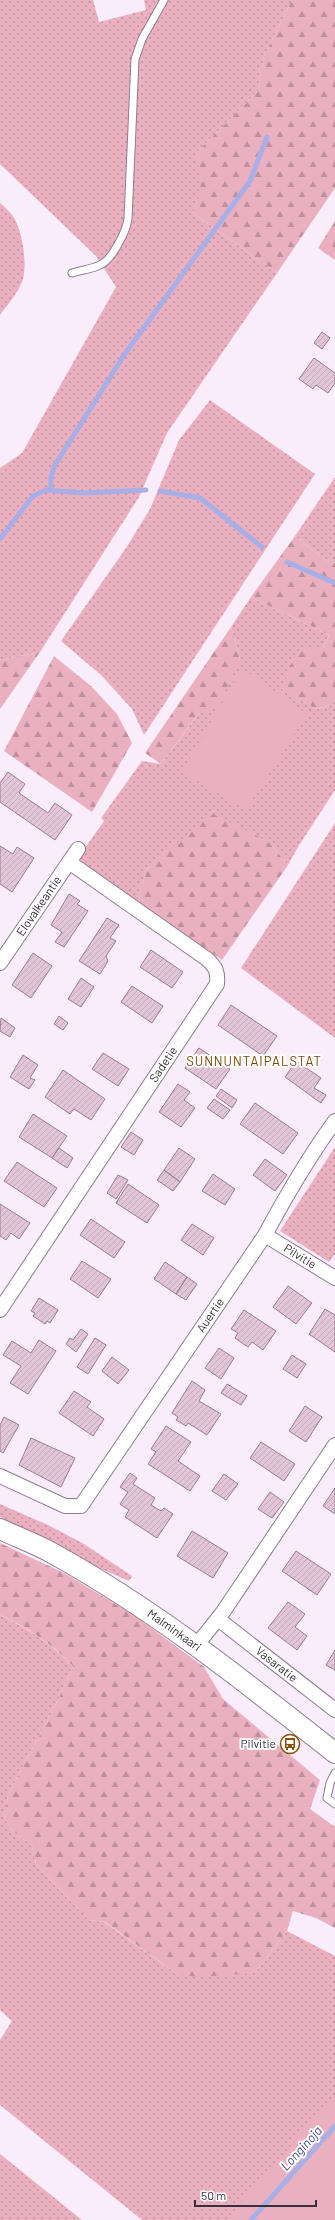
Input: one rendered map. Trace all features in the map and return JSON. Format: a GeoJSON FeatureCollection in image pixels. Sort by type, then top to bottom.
{"type":"FeatureCollection","features":[{"type":"Feature","properties":{"kind":"main road","name":"Malminkaari"},"geometry":{"type":"LineString","coordinates":[[0,1529],[51,1552],[129,1599],[196,1646],[335,1753]]}},
{"type":"Feature","properties":{"kind":"street","name":"Elovalkeantie"},"geometry":{"type":"LineString","coordinates":[[0,963],[78,849]]}},
{"type":"Feature","properties":{"kind":"street","name":"Sadetie"},"geometry":{"type":"LineString","coordinates":[[0,1310],[217,984],[218,974],[215,967],[207,959],[69,862]]}},
{"type":"Feature","properties":{"kind":"street","name":"Auertie"},"geometry":{"type":"LineString","coordinates":[[0,1476],[65,1506],[81,1506],[264,1235],[281,1203],[310,1155],[335,1121]]}},
{"type":"Feature","properties":{"kind":"street","name":"Pilvitie"},"geometry":{"type":"LineString","coordinates":[[264,1235],[335,1278]]}},
{"type":"Feature","properties":{"kind":"street"},"geometry":{"type":"LineString","coordinates":[[196,1646],[218,1619],[335,1444]]}},
{"type":"Feature","properties":{"kind":"street","name":"Vasaratie"},"geometry":{"type":"LineString","coordinates":[[218,1619],[335,1710]]}},
{"type":"Feature","properties":{"kind":"lane"},"geometry":{"type":"LineString","coordinates":[[72,273],[102,265],[118,246],[126,229],[128,220],[135,59],[142,39],[164,0]]}},
{"type":"Feature","properties":{"kind":"lane"},"geometry":{"type":"LineString","coordinates":[[335,1773],[330,1783],[327,1798],[335,1804]]}},
{"type":"Feature","properties":{"kind":"green space"},"geometry":{"type":"Polygon","coordinates":[[[0,0],[93,0],[99,22],[146,10],[144,0],[292,0],[264,56],[258,91],[197,152],[202,191],[193,213],[277,273],[167,433],[139,497],[40,652],[0,660],[0,468],[22,453],[116,287],[96,256],[0,164],[0,0]]]}},
{"type":"Feature","properties":{"kind":"green space"},"geometry":{"type":"Polygon","coordinates":[[[292,0],[335,0],[335,188],[277,273],[193,213],[201,191],[197,152],[258,91],[264,56],[292,0]]]}},
{"type":"Feature","properties":{"kind":"green space"},"geometry":{"type":"Polygon","coordinates":[[[0,203],[8,210],[16,221],[23,244],[25,266],[23,279],[19,289],[0,315],[0,203]]]}},
{"type":"Feature","properties":{"kind":"green space"},"geometry":{"type":"Polygon","coordinates":[[[335,221],[335,260],[318,248],[335,221]]]}},
{"type":"Feature","properties":{"kind":"green space"},"geometry":{"type":"Polygon","coordinates":[[[210,400],[315,474],[144,735],[132,709],[101,675],[61,641],[126,548],[150,509],[179,440],[210,400]]]}},
{"type":"Feature","properties":{"kind":"green space"},"geometry":{"type":"Polygon","coordinates":[[[335,477],[335,563],[327,561],[295,536],[335,477]]]}},
{"type":"Feature","properties":{"kind":"green space"},"geometry":{"type":"Polygon","coordinates":[[[295,536],[327,561],[335,563],[335,704],[316,709],[282,690],[290,666],[300,648],[324,647],[329,635],[251,597],[295,536]]]}},
{"type":"Feature","properties":{"kind":"green space"},"geometry":{"type":"Polygon","coordinates":[[[251,597],[329,635],[324,647],[282,689],[316,709],[335,704],[335,790],[288,865],[268,841],[147,868],[137,902],[81,864],[80,855],[104,821],[101,818],[142,761],[161,764],[240,659],[231,627],[251,597]]]}},
{"type":"Feature","properties":{"kind":"green space"},"geometry":{"type":"Polygon","coordinates":[[[231,627],[240,659],[218,708],[199,713],[161,764],[145,753],[231,627]]]}},
{"type":"Feature","properties":{"kind":"green space"},"geometry":{"type":"Polygon","coordinates":[[[40,652],[0,709],[0,660],[40,652]]]}},
{"type":"Feature","properties":{"kind":"green space"},"geometry":{"type":"Polygon","coordinates":[[[54,656],[91,686],[117,714],[132,743],[92,812],[4,751],[54,656]]]}},
{"type":"Feature","properties":{"kind":"green space"},"geometry":{"type":"Polygon","coordinates":[[[242,668],[307,714],[246,810],[182,772],[242,668]]]}},
{"type":"Feature","properties":{"kind":"green space"},"geometry":{"type":"Polygon","coordinates":[[[213,814],[268,841],[288,865],[222,960],[137,902],[147,868],[213,814]]]}},
{"type":"Feature","properties":{"kind":"green space"},"geometry":{"type":"Polygon","coordinates":[[[335,823],[335,1038],[241,968],[335,823]]]}},
{"type":"Feature","properties":{"kind":"green space"},"geometry":{"type":"Polygon","coordinates":[[[335,1147],[335,1254],[329,1262],[280,1231],[335,1147]]]}},
{"type":"Feature","properties":{"kind":"green space"},"geometry":{"type":"Polygon","coordinates":[[[0,1504],[50,1526],[84,1544],[132,1576],[129,1581],[97,1567],[0,1517],[0,1504]]]}},
{"type":"Feature","properties":{"kind":"green space"},"geometry":{"type":"Polygon","coordinates":[[[0,1543],[66,1574],[135,1616],[204,1667],[223,1699],[320,1780],[310,1809],[335,1827],[335,1928],[316,1918],[293,1911],[287,1931],[255,1973],[199,1977],[177,1974],[105,1922],[89,1920],[36,1864],[32,1846],[13,1831],[5,1819],[8,1795],[58,1700],[73,1666],[39,1637],[0,1615],[0,1543]]]}},
{"type":"Feature","properties":{"kind":"green space"},"geometry":{"type":"Polygon","coordinates":[[[0,1615],[39,1638],[57,1651],[73,1666],[58,1700],[8,1795],[5,1819],[13,1831],[32,1846],[36,1864],[89,1920],[104,1922],[177,1974],[255,1973],[287,1931],[335,1956],[335,2148],[264,2220],[142,2220],[0,2105],[0,2040],[12,2021],[0,2010],[0,1615]]]}},
{"type":"Feature","properties":{"kind":"green space"},"geometry":{"type":"Polygon","coordinates":[[[335,2095],[335,2220],[226,2220],[335,2095]]]}},
{"type":"Feature","properties":{"kind":"green space"},"geometry":{"type":"Polygon","coordinates":[[[0,2154],[82,2220],[0,2220],[0,2154]]]}},
{"type":"Feature","properties":{"kind":"building"},"geometry":{"type":"Polygon","coordinates":[[[322,332],[330,338],[322,349],[314,343],[322,332]]]}},
{"type":"Feature","properties":{"kind":"building"},"geometry":{"type":"Polygon","coordinates":[[[314,358],[335,373],[335,383],[328,393],[316,385],[313,389],[299,379],[314,358]]]}},
{"type":"Feature","properties":{"kind":"building"},"geometry":{"type":"Polygon","coordinates":[[[8,772],[25,784],[19,793],[48,813],[55,803],[72,815],[55,840],[0,802],[0,783],[8,772]]]}},
{"type":"Feature","properties":{"kind":"building"},"geometry":{"type":"Polygon","coordinates":[[[0,846],[13,854],[17,847],[34,858],[12,892],[0,884],[0,846]]]}},
{"type":"Feature","properties":{"kind":"building"},"geometry":{"type":"Polygon","coordinates":[[[69,894],[80,901],[77,904],[88,911],[64,947],[55,942],[62,932],[51,925],[69,894]]]}},
{"type":"Feature","properties":{"kind":"building"},"geometry":{"type":"Polygon","coordinates":[[[107,918],[119,925],[110,938],[116,941],[106,956],[108,961],[100,974],[79,961],[107,918]]]}},
{"type":"Feature","properties":{"kind":"building"},"geometry":{"type":"Polygon","coordinates":[[[151,950],[183,972],[172,988],[140,967],[151,950]]]}},
{"type":"Feature","properties":{"kind":"building"},"geometry":{"type":"Polygon","coordinates":[[[33,953],[52,966],[31,998],[12,985],[33,953]]]}},
{"type":"Feature","properties":{"kind":"building"},"geometry":{"type":"Polygon","coordinates":[[[81,978],[94,987],[81,1007],[68,999],[81,978]]]}},
{"type":"Feature","properties":{"kind":"building"},"geometry":{"type":"Polygon","coordinates":[[[132,986],[163,1006],[152,1023],[121,1002],[132,986]]]}},
{"type":"Feature","properties":{"kind":"building"},"geometry":{"type":"Polygon","coordinates":[[[231,1005],[277,1036],[263,1056],[218,1025],[231,1005]]]}},
{"type":"Feature","properties":{"kind":"building"},"geometry":{"type":"Polygon","coordinates":[[[59,1016],[68,1023],[63,1030],[54,1024],[59,1016]]]}},
{"type":"Feature","properties":{"kind":"building"},"geometry":{"type":"Polygon","coordinates":[[[1,1018],[15,1028],[10,1037],[0,1031],[1,1018]]]}},
{"type":"Feature","properties":{"kind":"building"},"geometry":{"type":"Polygon","coordinates":[[[199,1048],[230,1069],[216,1089],[185,1068],[199,1048]]]}},
{"type":"Feature","properties":{"kind":"building"},"geometry":{"type":"Polygon","coordinates":[[[103,1053],[129,1069],[118,1086],[92,1069],[103,1053]]]}},
{"type":"Feature","properties":{"kind":"building"},"geometry":{"type":"Polygon","coordinates":[[[23,1055],[38,1065],[30,1078],[35,1080],[29,1089],[10,1077],[23,1055]]]}},
{"type":"Feature","properties":{"kind":"building"},"geometry":{"type":"Polygon","coordinates":[[[296,1061],[321,1078],[314,1088],[326,1095],[321,1103],[285,1077],[296,1061]]]}},
{"type":"Feature","properties":{"kind":"building"},"geometry":{"type":"Polygon","coordinates":[[[63,1070],[105,1099],[91,1120],[74,1109],[70,1114],[45,1097],[63,1070]]]}},
{"type":"Feature","properties":{"kind":"building"},"geometry":{"type":"Polygon","coordinates":[[[178,1084],[190,1092],[184,1100],[195,1108],[181,1127],[159,1112],[178,1084]]]}},
{"type":"Feature","properties":{"kind":"building"},"geometry":{"type":"Polygon","coordinates":[[[221,1089],[237,1100],[232,1108],[216,1096],[221,1089]]]}},
{"type":"Feature","properties":{"kind":"building"},"geometry":{"type":"Polygon","coordinates":[[[214,1099],[230,1110],[223,1119],[207,1108],[214,1099]]]}},
{"type":"Feature","properties":{"kind":"building"},"geometry":{"type":"Polygon","coordinates":[[[255,1103],[298,1133],[283,1154],[240,1124],[255,1103]]]}},
{"type":"Feature","properties":{"kind":"building"},"geometry":{"type":"Polygon","coordinates":[[[33,1114],[67,1136],[52,1158],[19,1137],[33,1114]]]}},
{"type":"Feature","properties":{"kind":"building"},"geometry":{"type":"Polygon","coordinates":[[[131,1132],[143,1140],[134,1155],[121,1147],[131,1132]]]}},
{"type":"Feature","properties":{"kind":"building"},"geometry":{"type":"Polygon","coordinates":[[[59,1148],[73,1158],[67,1168],[52,1158],[59,1148]]]}},
{"type":"Feature","properties":{"kind":"building"},"geometry":{"type":"Polygon","coordinates":[[[179,1148],[195,1159],[180,1182],[164,1170],[179,1148]]]}},
{"type":"Feature","properties":{"kind":"building"},"geometry":{"type":"Polygon","coordinates":[[[265,1159],[287,1175],[275,1191],[253,1175],[265,1159]]]}},
{"type":"Feature","properties":{"kind":"building"},"geometry":{"type":"Polygon","coordinates":[[[17,1162],[57,1188],[44,1207],[4,1181],[17,1162]]]}},
{"type":"Feature","properties":{"kind":"building"},"geometry":{"type":"Polygon","coordinates":[[[164,1170],[180,1182],[173,1191],[157,1180],[164,1170]]]}},
{"type":"Feature","properties":{"kind":"building"},"geometry":{"type":"Polygon","coordinates":[[[213,1174],[235,1189],[225,1205],[202,1191],[213,1174]]]}},
{"type":"Feature","properties":{"kind":"building"},"geometry":{"type":"Polygon","coordinates":[[[118,1175],[128,1180],[116,1199],[107,1193],[118,1175]]]}},
{"type":"Feature","properties":{"kind":"building"},"geometry":{"type":"Polygon","coordinates":[[[128,1184],[159,1205],[147,1223],[116,1203],[128,1184]]]}},
{"type":"Feature","properties":{"kind":"building"},"geometry":{"type":"Polygon","coordinates":[[[0,1204],[30,1223],[19,1239],[11,1233],[6,1240],[0,1236],[0,1204]]]}},
{"type":"Feature","properties":{"kind":"building"},"geometry":{"type":"Polygon","coordinates":[[[91,1219],[125,1242],[114,1258],[80,1235],[91,1219]]]}},
{"type":"Feature","properties":{"kind":"building"},"geometry":{"type":"Polygon","coordinates":[[[192,1224],[214,1238],[203,1255],[181,1240],[192,1224]]]}},
{"type":"Feature","properties":{"kind":"building"},"geometry":{"type":"Polygon","coordinates":[[[82,1261],[111,1279],[98,1298],[70,1279],[82,1261]]]}},
{"type":"Feature","properties":{"kind":"building"},"geometry":{"type":"Polygon","coordinates":[[[165,1262],[187,1277],[176,1294],[154,1279],[165,1262]]]}},
{"type":"Feature","properties":{"kind":"building"},"geometry":{"type":"Polygon","coordinates":[[[187,1277],[197,1284],[186,1300],[176,1294],[187,1277]]]}},
{"type":"Feature","properties":{"kind":"building"},"geometry":{"type":"Polygon","coordinates":[[[288,1286],[312,1303],[296,1324],[273,1307],[288,1286]]]}},
{"type":"Feature","properties":{"kind":"building"},"geometry":{"type":"Polygon","coordinates":[[[39,1298],[58,1310],[50,1323],[47,1321],[45,1324],[33,1316],[35,1313],[31,1311],[39,1298]]]}},
{"type":"Feature","properties":{"kind":"building"},"geometry":{"type":"Polygon","coordinates":[[[325,1309],[335,1315],[335,1352],[309,1334],[325,1309]]]}},
{"type":"Feature","properties":{"kind":"building"},"geometry":{"type":"Polygon","coordinates":[[[244,1310],[276,1331],[263,1350],[252,1342],[248,1347],[235,1338],[238,1333],[231,1329],[244,1310]]]}},
{"type":"Feature","properties":{"kind":"building"},"geometry":{"type":"Polygon","coordinates":[[[81,1329],[88,1334],[76,1352],[66,1344],[70,1338],[73,1340],[81,1329]]]}},
{"type":"Feature","properties":{"kind":"building"},"geometry":{"type":"Polygon","coordinates":[[[95,1338],[106,1345],[88,1374],[77,1367],[95,1338]]]}},
{"type":"Feature","properties":{"kind":"building"},"geometry":{"type":"Polygon","coordinates":[[[39,1340],[56,1351],[28,1394],[10,1383],[21,1366],[3,1355],[12,1341],[31,1353],[39,1340]]]}},
{"type":"Feature","properties":{"kind":"building"},"geometry":{"type":"Polygon","coordinates":[[[219,1348],[234,1358],[221,1379],[205,1368],[219,1348]]]}},
{"type":"Feature","properties":{"kind":"building"},"geometry":{"type":"Polygon","coordinates":[[[292,1355],[306,1364],[297,1378],[283,1369],[292,1355]]]}},
{"type":"Feature","properties":{"kind":"building"},"geometry":{"type":"Polygon","coordinates":[[[112,1357],[129,1370],[118,1384],[102,1371],[112,1357]]]}},
{"type":"Feature","properties":{"kind":"building"},"geometry":{"type":"Polygon","coordinates":[[[192,1381],[205,1390],[199,1401],[221,1414],[207,1435],[188,1423],[186,1426],[176,1420],[178,1417],[172,1413],[192,1381]]]}},
{"type":"Feature","properties":{"kind":"building"},"geometry":{"type":"Polygon","coordinates":[[[227,1384],[247,1396],[241,1405],[221,1393],[227,1384]]]}},
{"type":"Feature","properties":{"kind":"building"},"geometry":{"type":"Polygon","coordinates":[[[74,1391],[91,1402],[87,1407],[104,1419],[93,1436],[59,1413],[74,1391]]]}},
{"type":"Feature","properties":{"kind":"building"},"geometry":{"type":"Polygon","coordinates":[[[305,1406],[322,1417],[306,1442],[289,1431],[305,1406]]]}},
{"type":"Feature","properties":{"kind":"building"},"geometry":{"type":"Polygon","coordinates":[[[4,1417],[19,1425],[3,1453],[0,1451],[0,1425],[4,1417]]]}},
{"type":"Feature","properties":{"kind":"building"},"geometry":{"type":"Polygon","coordinates":[[[166,1426],[191,1442],[178,1461],[200,1476],[190,1491],[148,1464],[156,1452],[151,1449],[166,1426]]]}},
{"type":"Feature","properties":{"kind":"building"},"geometry":{"type":"Polygon","coordinates":[[[31,1438],[75,1458],[61,1487],[19,1465],[31,1438]]]}},
{"type":"Feature","properties":{"kind":"building"},"geometry":{"type":"Polygon","coordinates":[[[261,1442],[295,1464],[284,1481],[250,1458],[261,1442]]]}},
{"type":"Feature","properties":{"kind":"building"},"geometry":{"type":"Polygon","coordinates":[[[130,1473],[137,1478],[133,1484],[155,1498],[151,1505],[161,1511],[164,1508],[173,1514],[157,1538],[125,1517],[129,1510],[120,1504],[128,1492],[120,1487],[130,1473]]]}},
{"type":"Feature","properties":{"kind":"building"},"geometry":{"type":"Polygon","coordinates":[[[224,1474],[238,1484],[226,1500],[212,1491],[224,1474]]]}},
{"type":"Feature","properties":{"kind":"building"},"geometry":{"type":"Polygon","coordinates":[[[335,1488],[335,1514],[323,1506],[335,1488]]]}},
{"type":"Feature","properties":{"kind":"building"},"geometry":{"type":"Polygon","coordinates":[[[270,1492],[284,1502],[272,1518],[258,1509],[270,1492]]]}},
{"type":"Feature","properties":{"kind":"building"},"geometry":{"type":"Polygon","coordinates":[[[192,1531],[228,1553],[213,1578],[177,1556],[192,1531]]]}},
{"type":"Feature","properties":{"kind":"building"},"geometry":{"type":"Polygon","coordinates":[[[296,1551],[331,1574],[317,1595],[282,1571],[296,1551]]]}},
{"type":"Feature","properties":{"kind":"building"},"geometry":{"type":"Polygon","coordinates":[[[288,1602],[305,1614],[295,1627],[307,1636],[297,1650],[268,1628],[288,1602]]]}},
{"type":"Feature","properties":{"kind":"building"},"geometry":{"type":"Polygon","coordinates":[[[335,1650],[335,1670],[326,1665],[335,1650]]]}},
{"type":"Feature","properties":{"kind":"waterway"},"geometry":{"type":"LineString","coordinates":[[51,490],[51,476],[55,465],[124,355],[250,181],[267,137]]}},
{"type":"Feature","properties":{"kind":"waterway"},"geometry":{"type":"LineString","coordinates":[[0,539],[33,496],[46,490],[84,493],[146,490]]}},
{"type":"Feature","properties":{"kind":"waterway"},"geometry":{"type":"LineString","coordinates":[[160,491],[200,498],[262,547]]}},
{"type":"Feature","properties":{"kind":"waterway"},"geometry":{"type":"LineString","coordinates":[[287,562],[335,583]]}},
{"type":"Feature","properties":{"kind":"waterway","name":"Longinoja"},"geometry":{"type":"LineString","coordinates":[[251,2220],[335,2126]]}},
{"type":"Feature","properties":{"kind":"place","name":"Pilvitie"},"geometry":{"type":"Point","coordinates":[290,1744]}},
{"type":"Feature","properties":{"kind":"district","name":"SUNNUNTAIPALSTAT"},"geometry":{"type":"Point","coordinates":[254,1061]}}]}
